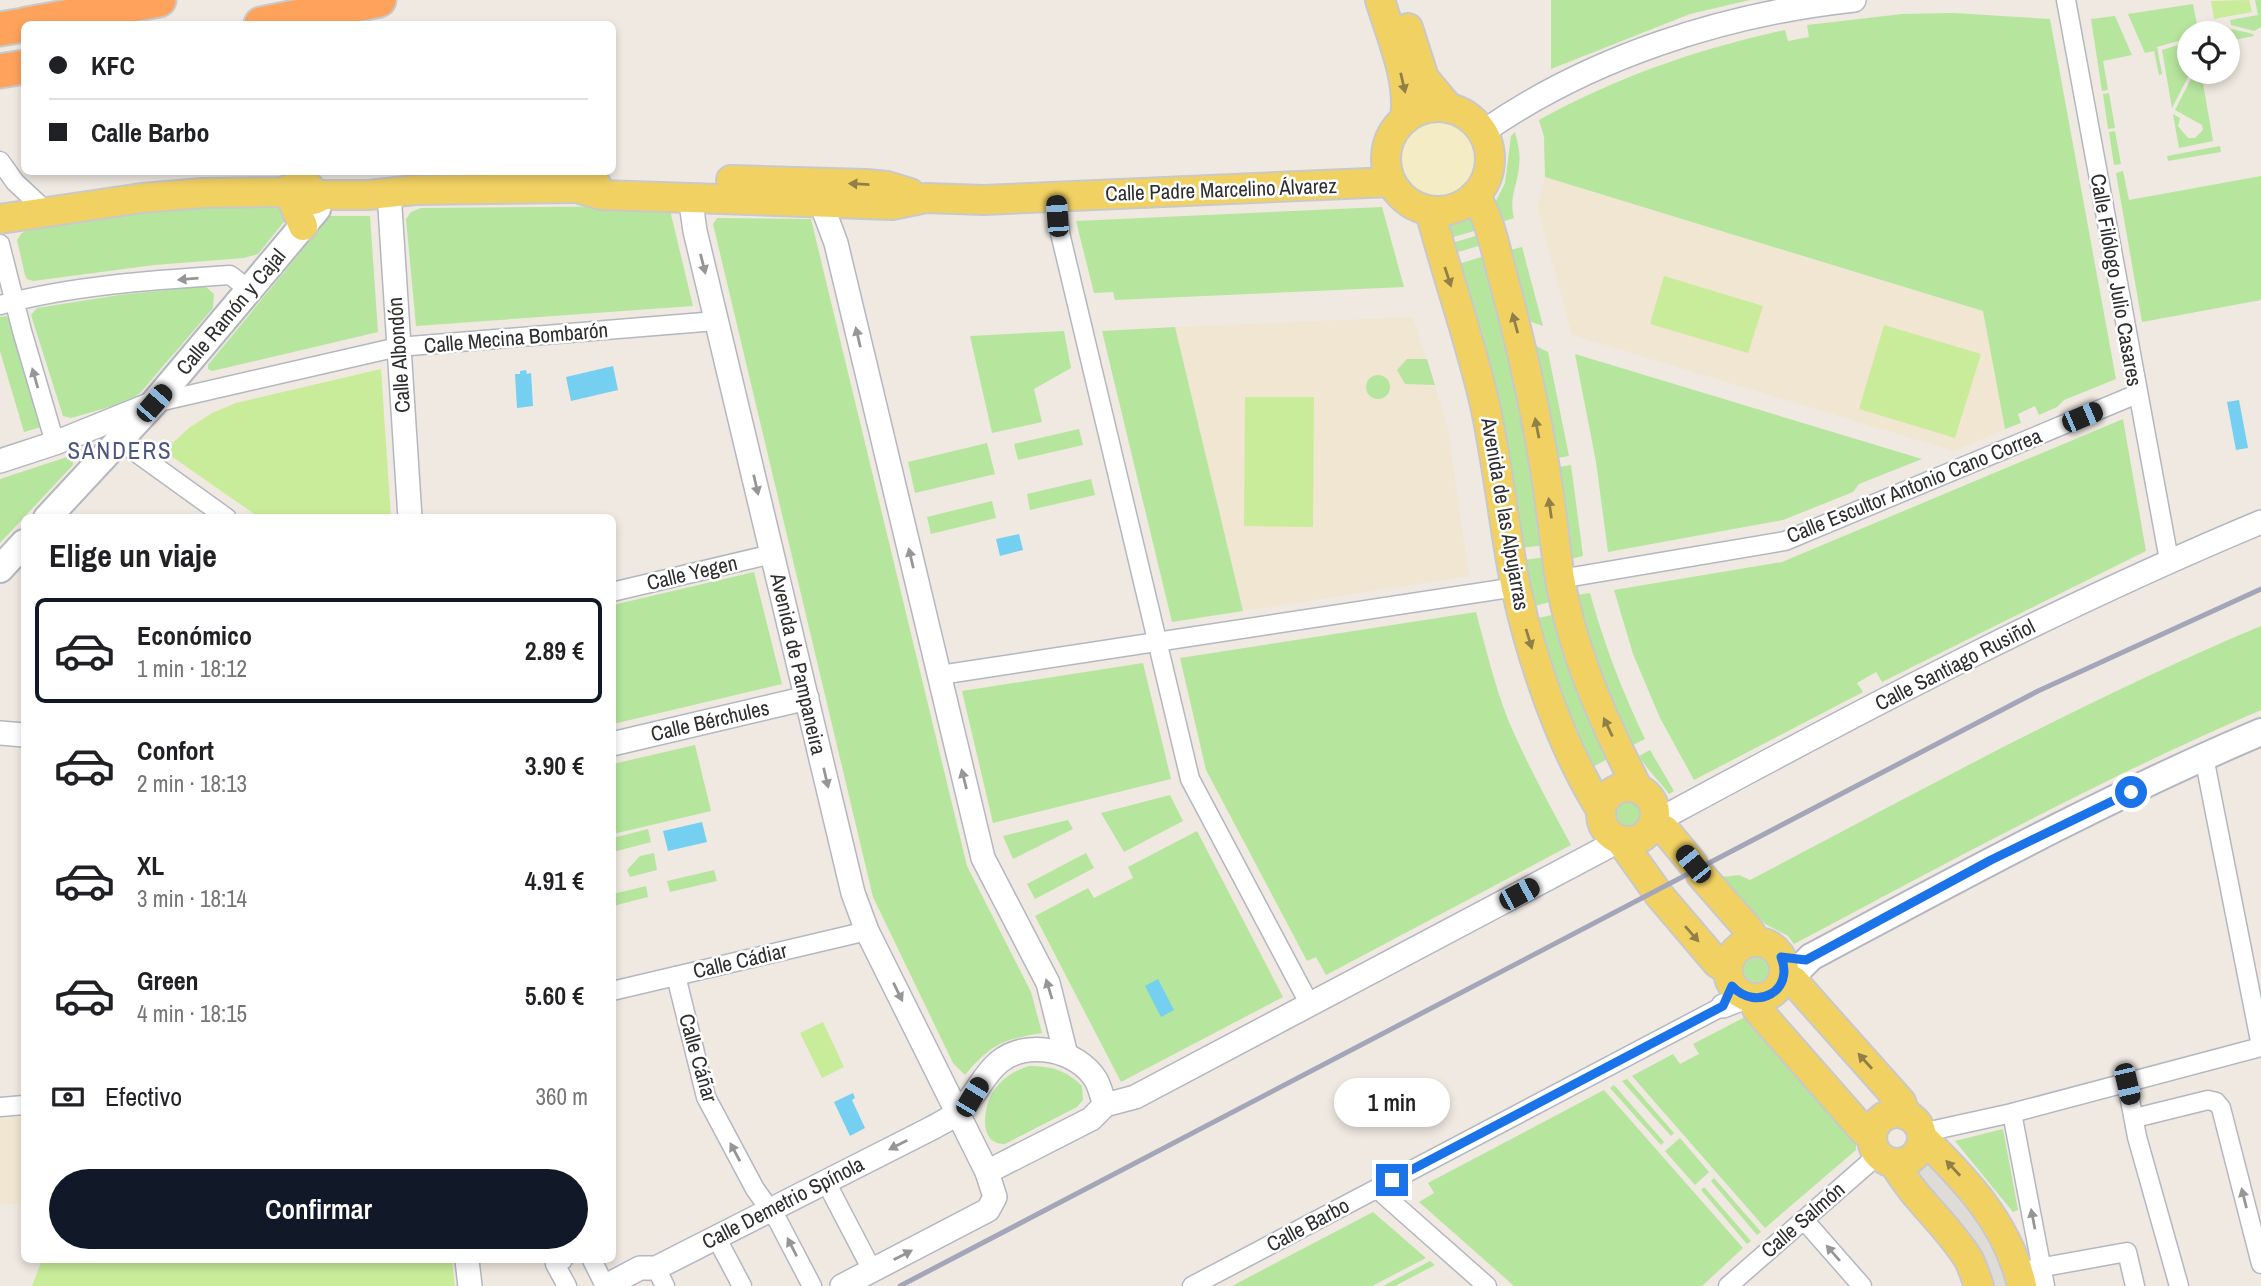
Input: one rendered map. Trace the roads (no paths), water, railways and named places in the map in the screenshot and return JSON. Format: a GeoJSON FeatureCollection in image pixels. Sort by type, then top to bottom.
{"type":"FeatureCollection","features":[{"type":"Feature","properties":{"kind":"highway"},"geometry":{"type":"LineString","coordinates":[[47,21],[159,0]]}},
{"type":"Feature","properties":{"kind":"highway"},"geometry":{"type":"LineString","coordinates":[[276,21],[379,0]]}},
{"type":"Feature","properties":{"kind":"highway"},"geometry":{"type":"LineString","coordinates":[[0,29],[21,26]]}},
{"type":"Feature","properties":{"kind":"highway"},"geometry":{"type":"LineString","coordinates":[[0,71],[21,67]]}},
{"type":"Feature","properties":{"kind":"main road"},"geometry":{"type":"LineString","coordinates":[[1380,0],[1403,79],[1407,102],[1405,119]]}},
{"type":"Feature","properties":{"kind":"main road"},"geometry":{"type":"LineString","coordinates":[[1399,0],[1424,78],[1449,108],[1471,119],[1483,132],[1489,148],[1490,165],[1486,180],[1475,195],[1461,206],[1444,211],[1430,211],[1404,199],[1391,182],[1386,166],[1386,151],[1391,135],[1405,119],[1424,109],[1449,108]]}},
{"type":"Feature","properties":{"kind":"main road","name":"Calle Padre Marcelino Álvarez"},"geometry":{"type":"LineString","coordinates":[[9,217],[202,192],[286,195],[297,187],[318,188],[324,195],[369,195],[388,192],[577,188],[629,179],[757,180],[887,186],[926,198]]}},
{"type":"Feature","properties":{"kind":"main road"},"geometry":{"type":"LineString","coordinates":[[694,197],[707,188],[734,189],[757,180],[780,188],[808,190],[833,203]]}},
{"type":"Feature","properties":{"kind":"main road","name":"Calle Padre Marcelino Álvarez"},"geometry":{"type":"LineString","coordinates":[[577,188],[602,195],[892,205],[926,198],[984,200],[1391,182]]}},
{"type":"Feature","properties":{"kind":"main road"},"geometry":{"type":"LineString","coordinates":[[286,195],[303,226]]}},
{"type":"Feature","properties":{"kind":"main road","name":"Calle Ramón y Cajal"},"geometry":{"type":"LineString","coordinates":[[51,514],[102,461],[112,432],[154,403],[251,291],[324,195]]}},
{"type":"Feature","properties":{"kind":"main road","name":"Avenida de las Alpujarras"},"geometry":{"type":"LineString","coordinates":[[1475,195],[1490,231],[1518,331],[1545,465],[1560,579],[1569,620],[1585,673],[1638,789]]}},
{"type":"Feature","properties":{"kind":"main road","name":"Avenida de las Alpujarras"},"geometry":{"type":"LineString","coordinates":[[1430,211],[1485,404],[1516,587],[1527,632],[1567,742],[1601,810]]}},
{"type":"Feature","properties":{"kind":"main road"},"geometry":{"type":"LineString","coordinates":[[0,569],[21,545]]}},
{"type":"Feature","properties":{"kind":"main road"},"geometry":{"type":"LineString","coordinates":[[1736,991],[1768,996],[1775,991],[1789,967],[1991,860],[2261,732]]}},
{"type":"Feature","properties":{"kind":"main road"},"geometry":{"type":"LineString","coordinates":[[1616,838],[1628,841],[1643,836],[1654,821],[1652,800],[1638,789],[1615,790],[1604,802],[1601,810],[1603,825],[1717,963],[1736,991],[1757,1009],[1882,1151],[1964,1252],[1979,1286]]}},
{"type":"Feature","properties":{"kind":"main road"},"geometry":{"type":"LineString","coordinates":[[1654,821],[1665,830],[1749,930],[1756,942]]}},
{"type":"Feature","properties":{"kind":"main road"},"geometry":{"type":"LineString","coordinates":[[1736,991],[1734,953],[1740,947],[1756,942],[1773,948],[1789,967],[1794,981],[1901,1102],[1916,1128],[1921,1146],[1911,1159],[1882,1151]]}},
{"type":"Feature","properties":{"kind":"main road"},"geometry":{"type":"LineString","coordinates":[[1882,1151],[1878,1122],[1884,1117],[1898,1114],[1916,1128],[1980,1197],[2028,1275]]}},
{"type":"Feature","properties":{"kind":"street"},"geometry":{"type":"LineString","coordinates":[[1483,132],[1509,114],[1561,86],[1637,52],[1699,31],[1766,14],[1854,0]]}},
{"type":"Feature","properties":{"kind":"street","name":"Calle Filólogo Julio Casares"},"geometry":{"type":"LineString","coordinates":[[2066,0],[2169,560]]}},
{"type":"Feature","properties":{"kind":"street"},"geometry":{"type":"LineString","coordinates":[[0,161],[15,182],[47,212]]}},
{"type":"Feature","properties":{"kind":"street","name":"Calle Albondón"},"geometry":{"type":"LineString","coordinates":[[388,192],[410,514]]}},
{"type":"Feature","properties":{"kind":"street","name":"Avenida de Pampaneira"},"geometry":{"type":"LineString","coordinates":[[694,197],[692,210],[695,231],[853,893],[867,931],[987,1171],[995,1197],[988,1210],[872,1270]]}},
{"type":"Feature","properties":{"kind":"street"},"geometry":{"type":"LineString","coordinates":[[1056,197],[1060,233],[1190,779],[1310,1005]]}},
{"type":"Feature","properties":{"kind":"street"},"geometry":{"type":"LineString","coordinates":[[833,203],[832,229],[984,858],[1048,983],[1066,1055]]}},
{"type":"Feature","properties":{"kind":"street"},"geometry":{"type":"LineString","coordinates":[[9,217],[1,245],[7,303],[55,443]]}},
{"type":"Feature","properties":{"kind":"street"},"geometry":{"type":"LineString","coordinates":[[7,303],[142,283],[230,275],[251,291]]}},
{"type":"Feature","properties":{"kind":"street","name":"Calle Mecina Bombarón"},"geometry":{"type":"LineString","coordinates":[[154,403],[398,347],[716,321]]}},
{"type":"Feature","properties":{"kind":"street","name":"Calle Escultor Antonio Cano Correa"},"geometry":{"type":"LineString","coordinates":[[1560,579],[1785,541],[2137,394]]}},
{"type":"Feature","properties":{"kind":"street"},"geometry":{"type":"LineString","coordinates":[[0,461],[55,443],[112,432],[222,514]]}},
{"type":"Feature","properties":{"kind":"street"},"geometry":{"type":"LineString","coordinates":[[55,443],[73,442],[83,446],[102,461]]}},
{"type":"Feature","properties":{"kind":"street","name":"Calle Santiago Rusiñol"},"geometry":{"type":"LineString","coordinates":[[1654,821],[2034,624],[2169,560],[2261,522]]}},
{"type":"Feature","properties":{"kind":"street","name":"Calle Yegen"},"geometry":{"type":"LineString","coordinates":[[616,591],[772,554]]}},
{"type":"Feature","properties":{"kind":"street"},"geometry":{"type":"LineString","coordinates":[[940,675],[1516,587]]}},
{"type":"Feature","properties":{"kind":"street","name":"Calle Bérchules"},"geometry":{"type":"LineString","coordinates":[[616,743],[807,698]]}},
{"type":"Feature","properties":{"kind":"street"},"geometry":{"type":"LineString","coordinates":[[0,733],[21,735]]}},
{"type":"Feature","properties":{"kind":"street"},"geometry":{"type":"LineString","coordinates":[[1916,1128],[2012,1113],[2261,1046],[2204,757]]}},
{"type":"Feature","properties":{"kind":"street"},"geometry":{"type":"LineString","coordinates":[[987,1171],[1091,1119],[1105,1105],[1135,1097],[1310,1005],[1607,847],[1616,838]]}},
{"type":"Feature","properties":{"kind":"street","name":"Calle Cádiar"},"geometry":{"type":"LineString","coordinates":[[616,990],[867,931]]}},
{"type":"Feature","properties":{"kind":"street","name":"Calle Cáñar"},"geometry":{"type":"LineString","coordinates":[[676,976],[706,1097],[755,1189],[771,1209],[812,1286]]}},
{"type":"Feature","properties":{"kind":"street","name":"Calle Barbo"},"geometry":{"type":"LineString","coordinates":[[1192,1286],[1379,1187],[1736,991]]}},
{"type":"Feature","properties":{"kind":"street"},"geometry":{"type":"LineString","coordinates":[[958,1113],[985,1076],[1002,1060],[1022,1051],[1043,1050],[1066,1055],[1082,1064],[1096,1080],[1105,1105]]}},
{"type":"Feature","properties":{"kind":"street"},"geometry":{"type":"LineString","coordinates":[[2127,1084],[2137,1137],[2179,1286]]}},
{"type":"Feature","properties":{"kind":"street"},"geometry":{"type":"LineString","coordinates":[[2135,1118],[2208,1100],[2216,1102],[2221,1108],[2261,1264]]}},
{"type":"Feature","properties":{"kind":"street"},"geometry":{"type":"LineString","coordinates":[[0,1107],[21,1105]]}},
{"type":"Feature","properties":{"kind":"street","name":"Calle Demetrio Spínola"},"geometry":{"type":"LineString","coordinates":[[594,1263],[606,1286],[640,1268],[661,1277],[716,1237],[958,1113]]}},
{"type":"Feature","properties":{"kind":"street"},"geometry":{"type":"LineString","coordinates":[[2012,1113],[2028,1275]]}},
{"type":"Feature","properties":{"kind":"street","name":"Calle Salmón"},"geometry":{"type":"LineString","coordinates":[[1728,1286],[1882,1151]]}},
{"type":"Feature","properties":{"kind":"street"},"geometry":{"type":"LineString","coordinates":[[826,1182],[872,1270],[842,1286]]}},
{"type":"Feature","properties":{"kind":"street"},"geometry":{"type":"LineString","coordinates":[[1379,1187],[1384,1195],[1487,1286]]}},
{"type":"Feature","properties":{"kind":"street"},"geometry":{"type":"LineString","coordinates":[[1804,1220],[1862,1286]]}},
{"type":"Feature","properties":{"kind":"street"},"geometry":{"type":"LineString","coordinates":[[716,1237],[742,1286]]}},
{"type":"Feature","properties":{"kind":"street"},"geometry":{"type":"LineString","coordinates":[[2028,1275],[2127,1252],[2134,1286]]}},
{"type":"Feature","properties":{"kind":"street"},"geometry":{"type":"LineString","coordinates":[[467,1263],[470,1286]]}},
{"type":"Feature","properties":{"kind":"street"},"geometry":{"type":"LineString","coordinates":[[557,1263],[555,1264],[567,1286]]}},
{"type":"Feature","properties":{"kind":"street"},"geometry":{"type":"LineString","coordinates":[[2028,1275],[2045,1286]]}},
{"type":"Feature","properties":{"kind":"water"},"geometry":{"type":"Polygon","coordinates":[[[613,366],[618,390],[571,401],[566,377],[613,366]]]}},
{"type":"Feature","properties":{"kind":"water"},"geometry":{"type":"Polygon","coordinates":[[[526,370],[527,374],[531,373],[533,406],[517,408],[515,374],[526,370]]]}},
{"type":"Feature","properties":{"kind":"water"},"geometry":{"type":"Polygon","coordinates":[[[2239,400],[2248,448],[2236,450],[2227,402],[2239,400]]]}},
{"type":"Feature","properties":{"kind":"water"},"geometry":{"type":"Polygon","coordinates":[[[1019,534],[1023,550],[1000,556],[996,539],[1019,534]]]}},
{"type":"Feature","properties":{"kind":"water"},"geometry":{"type":"Polygon","coordinates":[[[702,822],[707,842],[668,851],[663,831],[702,822]]]}},
{"type":"Feature","properties":{"kind":"water"},"geometry":{"type":"Polygon","coordinates":[[[1158,979],[1174,1010],[1161,1017],[1145,986],[1158,979]]]}},
{"type":"Feature","properties":{"kind":"water"},"geometry":{"type":"Polygon","coordinates":[[[853,1093],[855,1098],[852,1100],[865,1128],[850,1136],[834,1102],[853,1093]]]}},
{"type":"Feature","properties":{"kind":"railway"},"geometry":{"type":"LineString","coordinates":[[900,1286],[2038,691],[2261,589]]}},
{"type":"Feature","properties":{"kind":"district","name":"SANDERS"},"geometry":{"type":"Point","coordinates":[120,451]}}]}
